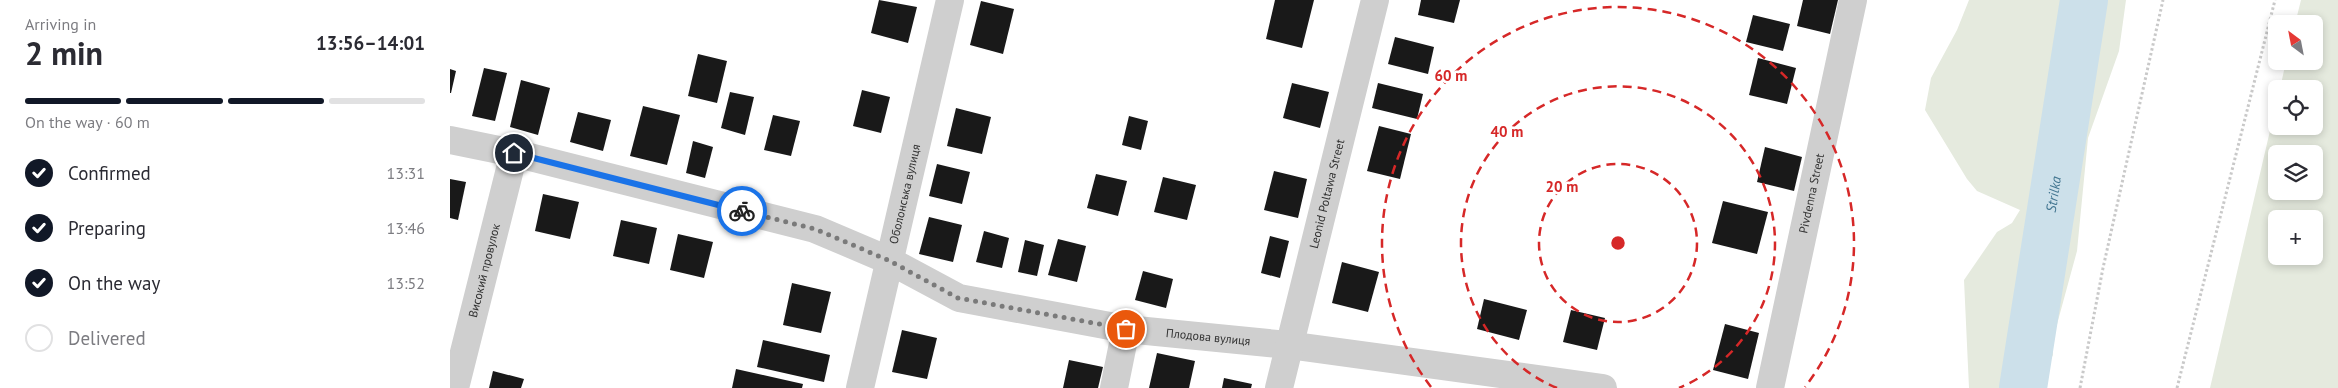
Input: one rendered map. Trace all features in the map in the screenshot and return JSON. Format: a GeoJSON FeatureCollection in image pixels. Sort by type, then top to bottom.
{"type":"FeatureCollection","features":[{"type":"Feature","properties":{"kind":"street","name":"Оболонська вулиця"},"geometry":{"type":"LineString","coordinates":[[860,388],[888,260],[950,0]]}},
{"type":"Feature","properties":{"kind":"street","name":"Leonid Poltawa Street"},"geometry":{"type":"LineString","coordinates":[[1279,388],[1288,345],[1375,0]]}},
{"type":"Feature","properties":{"kind":"street","name":"Pivdenna Street"},"geometry":{"type":"LineString","coordinates":[[1770,388],[1854,0]]}},
{"type":"Feature","properties":{"kind":"street","name":"Плодова вулиця"},"geometry":{"type":"LineString","coordinates":[[450,140],[514,153],[815,229],[888,260],[958,298],[1126,329],[1288,345],[1603,388]]}},
{"type":"Feature","properties":{"kind":"street","name":"Високий провулок"},"geometry":{"type":"LineString","coordinates":[[456,388],[514,153]]}},
{"type":"Feature","properties":{"kind":"street"},"geometry":{"type":"LineString","coordinates":[[1114,388],[1126,329]]}},
{"type":"Feature","properties":{"kind":"path"},"geometry":{"type":"LineString","coordinates":[[2080,388],[2102,268],[2163,0]]}},
{"type":"Feature","properties":{"kind":"path"},"geometry":{"type":"LineString","coordinates":[[2177,388],[2275,0]]}},
{"type":"Feature","properties":{"kind":"shaded area"},"geometry":{"type":"Polygon","coordinates":[[[1969,0],[2126,0],[2119,51],[2088,138],[2077,251],[2053,339],[2053,355],[2036,388],[1969,388],[1964,280],[1997,232],[2012,223],[2020,210],[1977,191],[1967,179],[1925,110],[1931,78],[1957,30],[1969,0]]]}},
{"type":"Feature","properties":{"kind":"shaded area"},"geometry":{"type":"Polygon","coordinates":[[[2301,0],[2338,0],[2338,388],[2210,388],[2269,135],[2323,135],[2323,80],[2282,80],[2284,70],[2323,70],[2323,15],[2297,15],[2301,0]]]}},
{"type":"Feature","properties":{"kind":"building"},"geometry":{"type":"Polygon","coordinates":[[[879,0],[917,7],[908,43],[871,33],[879,0]]]}},
{"type":"Feature","properties":{"kind":"building"},"geometry":{"type":"Polygon","coordinates":[[[1275,0],[1314,0],[1302,48],[1266,39],[1275,0]]]}},
{"type":"Feature","properties":{"kind":"building"},"geometry":{"type":"Polygon","coordinates":[[[1421,0],[1460,0],[1454,23],[1418,15],[1421,0]]]}},
{"type":"Feature","properties":{"kind":"building"},"geometry":{"type":"Polygon","coordinates":[[[1803,0],[1838,0],[1830,34],[1797,26],[1803,0]]]}},
{"type":"Feature","properties":{"kind":"building"},"geometry":{"type":"Polygon","coordinates":[[[981,1],[1014,9],[1003,54],[970,45],[981,1]]]}},
{"type":"Feature","properties":{"kind":"building"},"geometry":{"type":"Polygon","coordinates":[[[1753,15],[1790,24],[1783,51],[1746,42],[1753,15]]]}},
{"type":"Feature","properties":{"kind":"building"},"geometry":{"type":"Polygon","coordinates":[[[1395,37],[1434,47],[1428,74],[1388,64],[1395,37]]]}},
{"type":"Feature","properties":{"kind":"building"},"geometry":{"type":"Polygon","coordinates":[[[698,54],[727,61],[717,103],[688,96],[698,54]]]}},
{"type":"Feature","properties":{"kind":"building"},"geometry":{"type":"Polygon","coordinates":[[[1758,58],[1796,68],[1787,104],[1749,95],[1758,58]]]}},
{"type":"Feature","properties":{"kind":"building"},"geometry":{"type":"Polygon","coordinates":[[[484,68],[507,73],[495,121],[472,116],[484,68]]]}},
{"type":"Feature","properties":{"kind":"building"},"geometry":{"type":"Polygon","coordinates":[[[450,69],[456,71],[451,93],[450,93],[450,69]]]}},
{"type":"Feature","properties":{"kind":"building"},"geometry":{"type":"Polygon","coordinates":[[[521,80],[550,88],[538,135],[510,127],[521,80]]]}},
{"type":"Feature","properties":{"kind":"building"},"geometry":{"type":"Polygon","coordinates":[[[1292,83],[1329,92],[1320,128],[1283,118],[1292,83]]]}},
{"type":"Feature","properties":{"kind":"building"},"geometry":{"type":"Polygon","coordinates":[[[1378,83],[1423,94],[1417,119],[1372,108],[1378,83]]]}},
{"type":"Feature","properties":{"kind":"building"},"geometry":{"type":"Polygon","coordinates":[[[862,90],[890,97],[881,133],[853,126],[862,90]]]}},
{"type":"Feature","properties":{"kind":"building"},"geometry":{"type":"Polygon","coordinates":[[[730,92],[754,97],[745,135],[721,128],[730,92]]]}},
{"type":"Feature","properties":{"kind":"building"},"geometry":{"type":"Polygon","coordinates":[[[643,106],[680,115],[667,165],[630,156],[643,106]]]}},
{"type":"Feature","properties":{"kind":"building"},"geometry":{"type":"Polygon","coordinates":[[[956,108],[991,117],[982,154],[947,146],[956,108]]]}},
{"type":"Feature","properties":{"kind":"building"},"geometry":{"type":"Polygon","coordinates":[[[578,112],[611,120],[603,151],[570,142],[578,112]]]}},
{"type":"Feature","properties":{"kind":"building"},"geometry":{"type":"Polygon","coordinates":[[[773,115],[800,121],[791,156],[764,150],[773,115]]]}},
{"type":"Feature","properties":{"kind":"building"},"geometry":{"type":"Polygon","coordinates":[[[1129,116],[1148,121],[1141,150],[1122,145],[1129,116]]]}},
{"type":"Feature","properties":{"kind":"building"},"geometry":{"type":"Polygon","coordinates":[[[1379,126],[1411,134],[1400,179],[1367,171],[1379,126]]]}},
{"type":"Feature","properties":{"kind":"building"},"geometry":{"type":"Polygon","coordinates":[[[693,141],[713,147],[705,178],[686,173],[693,141]]]}},
{"type":"Feature","properties":{"kind":"building"},"geometry":{"type":"Polygon","coordinates":[[[1765,147],[1802,157],[1794,191],[1757,182],[1765,147]]]}},
{"type":"Feature","properties":{"kind":"building"},"geometry":{"type":"Polygon","coordinates":[[[937,164],[970,172],[962,204],[929,196],[937,164]]]}},
{"type":"Feature","properties":{"kind":"building"},"geometry":{"type":"Polygon","coordinates":[[[1274,171],[1307,179],[1298,218],[1264,210],[1274,171]]]}},
{"type":"Feature","properties":{"kind":"building"},"geometry":{"type":"Polygon","coordinates":[[[1096,174],[1127,181],[1118,216],[1087,208],[1096,174]]]}},
{"type":"Feature","properties":{"kind":"building"},"geometry":{"type":"Polygon","coordinates":[[[1163,177],[1196,185],[1187,220],[1154,212],[1163,177]]]}},
{"type":"Feature","properties":{"kind":"building"},"geometry":{"type":"Polygon","coordinates":[[[450,179],[466,182],[458,220],[450,218],[450,179]]]}},
{"type":"Feature","properties":{"kind":"building"},"geometry":{"type":"Polygon","coordinates":[[[543,194],[579,202],[570,239],[535,231],[543,194]]]}},
{"type":"Feature","properties":{"kind":"building"},"geometry":{"type":"Polygon","coordinates":[[[1723,201],[1768,212],[1757,254],[1712,243],[1723,201]]]}},
{"type":"Feature","properties":{"kind":"building"},"geometry":{"type":"Polygon","coordinates":[[[929,217],[962,225],[953,262],[919,254],[929,217]]]}},
{"type":"Feature","properties":{"kind":"building"},"geometry":{"type":"Polygon","coordinates":[[[621,220],[657,228],[649,264],[613,256],[621,220]]]}},
{"type":"Feature","properties":{"kind":"building"},"geometry":{"type":"Polygon","coordinates":[[[984,231],[1009,238],[1002,268],[976,262],[984,231]]]}},
{"type":"Feature","properties":{"kind":"building"},"geometry":{"type":"Polygon","coordinates":[[[678,234],[713,242],[704,278],[670,270],[678,234]]]}},
{"type":"Feature","properties":{"kind":"building"},"geometry":{"type":"Polygon","coordinates":[[[1270,236],[1289,241],[1280,278],[1261,273],[1270,236]]]}},
{"type":"Feature","properties":{"kind":"building"},"geometry":{"type":"Polygon","coordinates":[[[1058,239],[1086,246],[1077,282],[1048,275],[1058,239]]]}},
{"type":"Feature","properties":{"kind":"building"},"geometry":{"type":"Polygon","coordinates":[[[1025,240],[1044,245],[1037,276],[1018,272],[1025,240]]]}},
{"type":"Feature","properties":{"kind":"building"},"geometry":{"type":"Polygon","coordinates":[[[1342,262],[1379,272],[1368,312],[1332,303],[1342,262]]]}},
{"type":"Feature","properties":{"kind":"building"},"geometry":{"type":"Polygon","coordinates":[[[1143,271],[1173,279],[1166,308],[1135,300],[1143,271]]]}},
{"type":"Feature","properties":{"kind":"building"},"geometry":{"type":"Polygon","coordinates":[[[792,283],[831,292],[821,333],[783,325],[792,283]]]}},
{"type":"Feature","properties":{"kind":"building"},"geometry":{"type":"Polygon","coordinates":[[[1484,299],[1527,310],[1519,340],[1477,329],[1484,299]]]}},
{"type":"Feature","properties":{"kind":"building"},"geometry":{"type":"Polygon","coordinates":[[[1571,310],[1605,318],[1597,350],[1563,342],[1571,310]]]}},
{"type":"Feature","properties":{"kind":"building"},"geometry":{"type":"Polygon","coordinates":[[[1725,324],[1759,333],[1748,379],[1713,370],[1725,324]]]}},
{"type":"Feature","properties":{"kind":"building"},"geometry":{"type":"Polygon","coordinates":[[[902,330],[937,338],[927,379],[892,372],[902,330]]]}},
{"type":"Feature","properties":{"kind":"building"},"geometry":{"type":"Polygon","coordinates":[[[763,340],[830,355],[824,382],[757,367],[763,340]]]}},
{"type":"Feature","properties":{"kind":"building"},"geometry":{"type":"Polygon","coordinates":[[[1157,353],[1195,361],[1189,388],[1149,388],[1157,353]]]}},
{"type":"Feature","properties":{"kind":"building"},"geometry":{"type":"Polygon","coordinates":[[[1069,360],[1103,367],[1098,388],[1063,388],[1069,360]]]}},
{"type":"Feature","properties":{"kind":"building"},"geometry":{"type":"Polygon","coordinates":[[[736,369],[803,384],[802,388],[732,388],[736,369]]]}},
{"type":"Feature","properties":{"kind":"building"},"geometry":{"type":"Polygon","coordinates":[[[493,371],[524,379],[521,388],[489,388],[493,371]]]}},
{"type":"Feature","properties":{"kind":"building"},"geometry":{"type":"Polygon","coordinates":[[[1224,378],[1252,384],[1251,388],[1222,388],[1224,378]]]}},
{"type":"Feature","properties":{"kind":"waterway","name":"Strilka"},"geometry":{"type":"LineString","coordinates":[[2023,388],[2084,0]]}},
{"type":"Feature","properties":{"kind":"way so far"},"geometry":{"type":"LineString","coordinates":[[742,211],[815,229],[888,260],[958,298],[1126,329]]}},
{"type":"Feature","properties":{"kind":"route"},"geometry":{"type":"LineString","coordinates":[[514,153],[742,211]]}}]}
